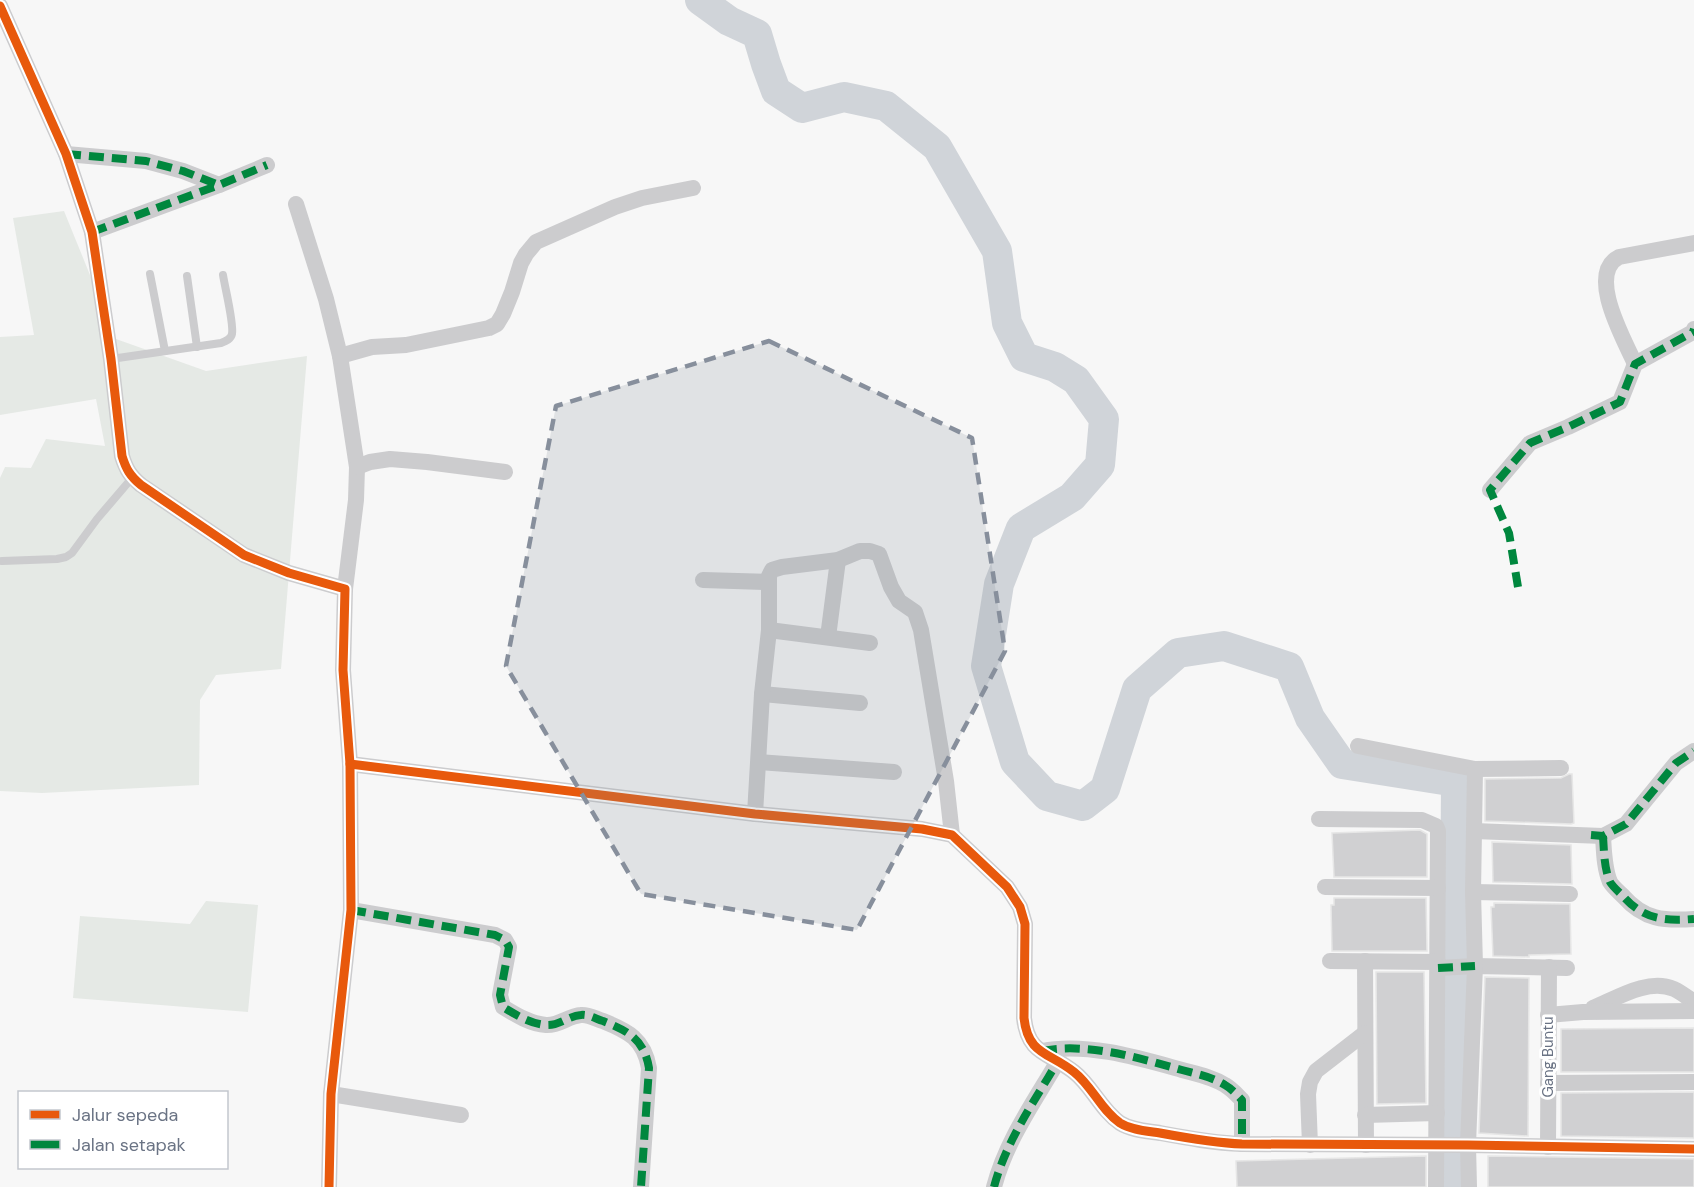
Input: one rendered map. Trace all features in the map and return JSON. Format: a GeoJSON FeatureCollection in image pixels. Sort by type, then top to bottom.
{"type":"FeatureCollection","features":[{"type":"Feature","properties":{"kind":"street"},"geometry":{"type":"LineString","coordinates":[[0,6],[66,154],[92,232],[111,359],[122,456],[126,470],[132,478],[244,555],[289,573],[345,589]]}},
{"type":"Feature","properties":{"kind":"street"},"geometry":{"type":"LineString","coordinates":[[66,154],[146,161],[183,171],[219,185]]}},
{"type":"Feature","properties":{"kind":"street"},"geometry":{"type":"LineString","coordinates":[[92,232],[267,165]]}},
{"type":"Feature","properties":{"kind":"street"},"geometry":{"type":"LineString","coordinates":[[340,356],[372,347],[406,345],[489,328],[497,324],[503,314],[521,263],[536,242],[615,207],[642,198],[693,188]]}},
{"type":"Feature","properties":{"kind":"street"},"geometry":{"type":"LineString","coordinates":[[296,204],[326,299],[340,356],[357,467],[356,500],[345,589],[343,670],[350,764],[351,910],[332,1094],[329,1187]]}},
{"type":"Feature","properties":{"kind":"street"},"geometry":{"type":"LineString","coordinates":[[1635,364],[1607,297],[1606,284],[1609,266],[1612,260],[1619,257],[1694,243]]}},
{"type":"Feature","properties":{"kind":"street"},"geometry":{"type":"LineString","coordinates":[[1490,490],[1530,443],[1620,402],[1635,364],[1693,332],[1694,329]]}},
{"type":"Feature","properties":{"kind":"street"},"geometry":{"type":"LineString","coordinates":[[357,467],[390,459],[505,472]]}},
{"type":"Feature","properties":{"kind":"street"},"geometry":{"type":"LineString","coordinates":[[755,814],[762,694],[770,630],[768,582],[772,570],[838,560],[860,551],[870,551],[879,554],[891,587],[899,601],[915,612],[921,630],[946,781],[952,835]]}},
{"type":"Feature","properties":{"kind":"street"},"geometry":{"type":"LineString","coordinates":[[828,637],[838,560]]}},
{"type":"Feature","properties":{"kind":"street"},"geometry":{"type":"LineString","coordinates":[[703,580],[768,582]]}},
{"type":"Feature","properties":{"kind":"street"},"geometry":{"type":"LineString","coordinates":[[770,630],[870,643]]}},
{"type":"Feature","properties":{"kind":"street"},"geometry":{"type":"LineString","coordinates":[[762,694],[860,704]]}},
{"type":"Feature","properties":{"kind":"street"},"geometry":{"type":"LineString","coordinates":[[1358,746],[1475,769],[1561,768]]}},
{"type":"Feature","properties":{"kind":"street"},"geometry":{"type":"LineString","coordinates":[[1474,831],[1603,836],[1626,824],[1676,763],[1694,751]]}},
{"type":"Feature","properties":{"kind":"street"},"geometry":{"type":"LineString","coordinates":[[759,762],[894,772]]}},
{"type":"Feature","properties":{"kind":"street"},"geometry":{"type":"LineString","coordinates":[[350,764],[755,814],[922,829],[952,835],[1008,887],[1020,907],[1025,924],[1024,1018],[1025,1031],[1030,1042],[1073,1071],[1108,1112],[1120,1123],[1134,1129],[1214,1143],[1694,1149]]}},
{"type":"Feature","properties":{"kind":"street"},"geometry":{"type":"LineString","coordinates":[[1469,1187],[1469,967],[1475,769]]}},
{"type":"Feature","properties":{"kind":"street"},"geometry":{"type":"LineString","coordinates":[[1318,819],[1422,820],[1436,826],[1438,831],[1436,1187]]}},
{"type":"Feature","properties":{"kind":"street"},"geometry":{"type":"LineString","coordinates":[[1603,836],[1605,859],[1611,882],[1630,904],[1644,915],[1669,921],[1694,919]]}},
{"type":"Feature","properties":{"kind":"street"},"geometry":{"type":"LineString","coordinates":[[1325,887],[1438,888]]}},
{"type":"Feature","properties":{"kind":"street"},"geometry":{"type":"LineString","coordinates":[[1473,892],[1570,894]]}},
{"type":"Feature","properties":{"kind":"street"},"geometry":{"type":"LineString","coordinates":[[351,910],[495,935],[505,940],[509,946],[500,995],[503,1007],[517,1016],[537,1024],[547,1025],[555,1025],[579,1015],[586,1015],[618,1027],[639,1042],[647,1054],[649,1068],[641,1187]]}},
{"type":"Feature","properties":{"kind":"street"},"geometry":{"type":"LineString","coordinates":[[1330,961],[1469,967],[1567,968]]}},
{"type":"Feature","properties":{"kind":"street"},"geometry":{"type":"LineString","coordinates":[[1365,961],[1366,1145]]}},
{"type":"Feature","properties":{"kind":"street","name":"Gang Buntu"},"geometry":{"type":"LineString","coordinates":[[1548,1147],[1549,967]]}},
{"type":"Feature","properties":{"kind":"street"},"geometry":{"type":"LineString","coordinates":[[1583,1012],[1641,988],[1654,985],[1676,990],[1694,1002]]}},
{"type":"Feature","properties":{"kind":"street"},"geometry":{"type":"LineString","coordinates":[[1548,1014],[1694,1011]]}},
{"type":"Feature","properties":{"kind":"street"},"geometry":{"type":"LineString","coordinates":[[1310,1145],[1308,1094],[1313,1077],[1316,1071],[1365,1033]]}},
{"type":"Feature","properties":{"kind":"street"},"geometry":{"type":"LineString","coordinates":[[1042,1051],[1068,1048],[1109,1053],[1151,1061],[1226,1085],[1242,1101],[1242,1144]]}},
{"type":"Feature","properties":{"kind":"street"},"geometry":{"type":"LineString","coordinates":[[994,1187],[998,1170],[1008,1147],[1058,1061]]}},
{"type":"Feature","properties":{"kind":"street"},"geometry":{"type":"LineString","coordinates":[[1548,1083],[1694,1082]]}},
{"type":"Feature","properties":{"kind":"street"},"geometry":{"type":"LineString","coordinates":[[332,1094],[461,1115]]}},
{"type":"Feature","properties":{"kind":"street"},"geometry":{"type":"LineString","coordinates":[[1365,1115],[1437,1113]]}},
{"type":"Feature","properties":{"kind":"lane"},"geometry":{"type":"LineString","coordinates":[[150,274],[165,351]]}},
{"type":"Feature","properties":{"kind":"lane"},"geometry":{"type":"LineString","coordinates":[[111,359],[221,344],[229,340],[232,335],[223,275]]}},
{"type":"Feature","properties":{"kind":"lane"},"geometry":{"type":"LineString","coordinates":[[187,276],[197,347]]}},
{"type":"Feature","properties":{"kind":"lane"},"geometry":{"type":"LineString","coordinates":[[2,561],[66,557],[72,553],[132,478]]}},
{"type":"Feature","properties":{"kind":"highlighted area"},"geometry":{"type":"Polygon","coordinates":[[[769,341],[972,438],[1005,651],[857,930],[641,894],[506,666],[556,406],[769,341]]]}},
{"type":"Feature","properties":{"kind":"shaded area"},"geometry":{"type":"Polygon","coordinates":[[[64,211],[116,339],[206,371],[307,356],[281,669],[216,675],[200,700],[199,785],[42,793],[0,791],[0,478],[5,467],[31,468],[46,439],[105,446],[96,399],[0,415],[0,337],[34,335],[13,218],[64,211]]]}},
{"type":"Feature","properties":{"kind":"shaded area"},"geometry":{"type":"Polygon","coordinates":[[[206,901],[258,905],[248,1012],[73,998],[80,916],[190,924],[206,901]]]}},
{"type":"Feature","properties":{"kind":"building"},"geometry":{"type":"Polygon","coordinates":[[[1572,774],[1574,823],[1485,821],[1485,779],[1561,778],[1572,774]]]}},
{"type":"Feature","properties":{"kind":"building"},"geometry":{"type":"Polygon","coordinates":[[[1420,830],[1427,834],[1427,877],[1334,877],[1332,833],[1420,830]]]}},
{"type":"Feature","properties":{"kind":"building"},"geometry":{"type":"Polygon","coordinates":[[[1492,842],[1571,845],[1572,884],[1493,882],[1492,842]]]}},
{"type":"Feature","properties":{"kind":"building"},"geometry":{"type":"Polygon","coordinates":[[[1334,898],[1426,898],[1427,951],[1332,951],[1331,905],[1334,905],[1334,898]]]}},
{"type":"Feature","properties":{"kind":"building"},"geometry":{"type":"Polygon","coordinates":[[[1494,903],[1570,904],[1571,954],[1529,955],[1529,957],[1493,956],[1491,907],[1494,907],[1494,903]]]}},
{"type":"Feature","properties":{"kind":"building"},"geometry":{"type":"Polygon","coordinates":[[[1376,972],[1424,972],[1426,1103],[1377,1104],[1376,972]]]}},
{"type":"Feature","properties":{"kind":"building"},"geometry":{"type":"Polygon","coordinates":[[[1485,977],[1529,978],[1528,1136],[1479,1133],[1485,977]]]}},
{"type":"Feature","properties":{"kind":"building"},"geometry":{"type":"Polygon","coordinates":[[[1694,1028],[1694,1072],[1561,1072],[1561,1029],[1694,1028]]]}},
{"type":"Feature","properties":{"kind":"building"},"geometry":{"type":"Polygon","coordinates":[[[1694,1092],[1694,1138],[1561,1136],[1561,1093],[1694,1092]]]}},
{"type":"Feature","properties":{"kind":"building"},"geometry":{"type":"Polygon","coordinates":[[[1426,1156],[1426,1187],[1237,1187],[1236,1161],[1426,1156]]]}},
{"type":"Feature","properties":{"kind":"building"},"geometry":{"type":"Polygon","coordinates":[[[1488,1156],[1694,1159],[1694,1187],[1488,1187],[1488,1156]]]}},
{"type":"Feature","properties":{"kind":"waterway"},"geometry":{"type":"LineString","coordinates":[[700,0],[729,21],[757,34],[776,91],[802,108],[844,97],[886,106],[937,147],[997,251],[1007,323],[1024,357],[1055,367],[1076,380],[1104,419],[1100,465],[1072,497],[1021,528],[999,584],[986,666],[1015,762],[1047,796],[1083,806],[1105,789],[1137,689],[1178,653],[1224,646],[1289,667],[1310,718],[1342,764],[1456,782],[1453,1187]]}},
{"type":"Feature","properties":{"kind":"marked path"},"geometry":{"type":"LineString","coordinates":[[66,154],[146,161],[183,171],[219,185]]}},
{"type":"Feature","properties":{"kind":"marked path"},"geometry":{"type":"LineString","coordinates":[[92,232],[267,165]]}},
{"type":"Feature","properties":{"kind":"marked path"},"geometry":{"type":"LineString","coordinates":[[1518,587],[1509,533],[1490,490],[1530,443],[1620,402],[1635,364],[1693,332],[1694,329]]}},
{"type":"Feature","properties":{"kind":"marked path"},"geometry":{"type":"LineString","coordinates":[[1591,835],[1603,836],[1626,824],[1676,763],[1694,751]]}},
{"type":"Feature","properties":{"kind":"marked path"},"geometry":{"type":"LineString","coordinates":[[1603,836],[1605,865],[1610,882],[1631,904],[1655,917],[1673,920],[1694,919]]}},
{"type":"Feature","properties":{"kind":"marked path"},"geometry":{"type":"LineString","coordinates":[[351,910],[495,935],[505,940],[509,947],[500,995],[503,1007],[529,1021],[546,1025],[586,1015],[620,1028],[634,1037],[647,1058],[649,1068],[641,1187]]}},
{"type":"Feature","properties":{"kind":"marked path"},"geometry":{"type":"LineString","coordinates":[[1438,968],[1475,966]]}},
{"type":"Feature","properties":{"kind":"marked path"},"geometry":{"type":"LineString","coordinates":[[1042,1051],[1076,1048],[1112,1053],[1199,1074],[1220,1082],[1242,1100],[1242,1144],[1236,1144]]}},
{"type":"Feature","properties":{"kind":"marked path"},"geometry":{"type":"LineString","coordinates":[[994,1187],[1013,1138],[1058,1061]]}},
{"type":"Feature","properties":{"kind":"cycle path"},"geometry":{"type":"LineString","coordinates":[[0,6],[66,154],[92,232],[111,359],[122,456],[129,472],[141,485],[244,555],[289,573],[345,589],[343,670],[350,764],[351,910],[331,1094],[329,1187]]}},
{"type":"Feature","properties":{"kind":"cycle path"},"geometry":{"type":"LineString","coordinates":[[350,764],[755,814],[922,829],[952,835],[1007,887],[1020,907],[1025,924],[1024,1018],[1030,1039],[1041,1051],[1074,1072],[1113,1118],[1134,1129],[1221,1143],[1242,1144],[1694,1149]]}}]}
